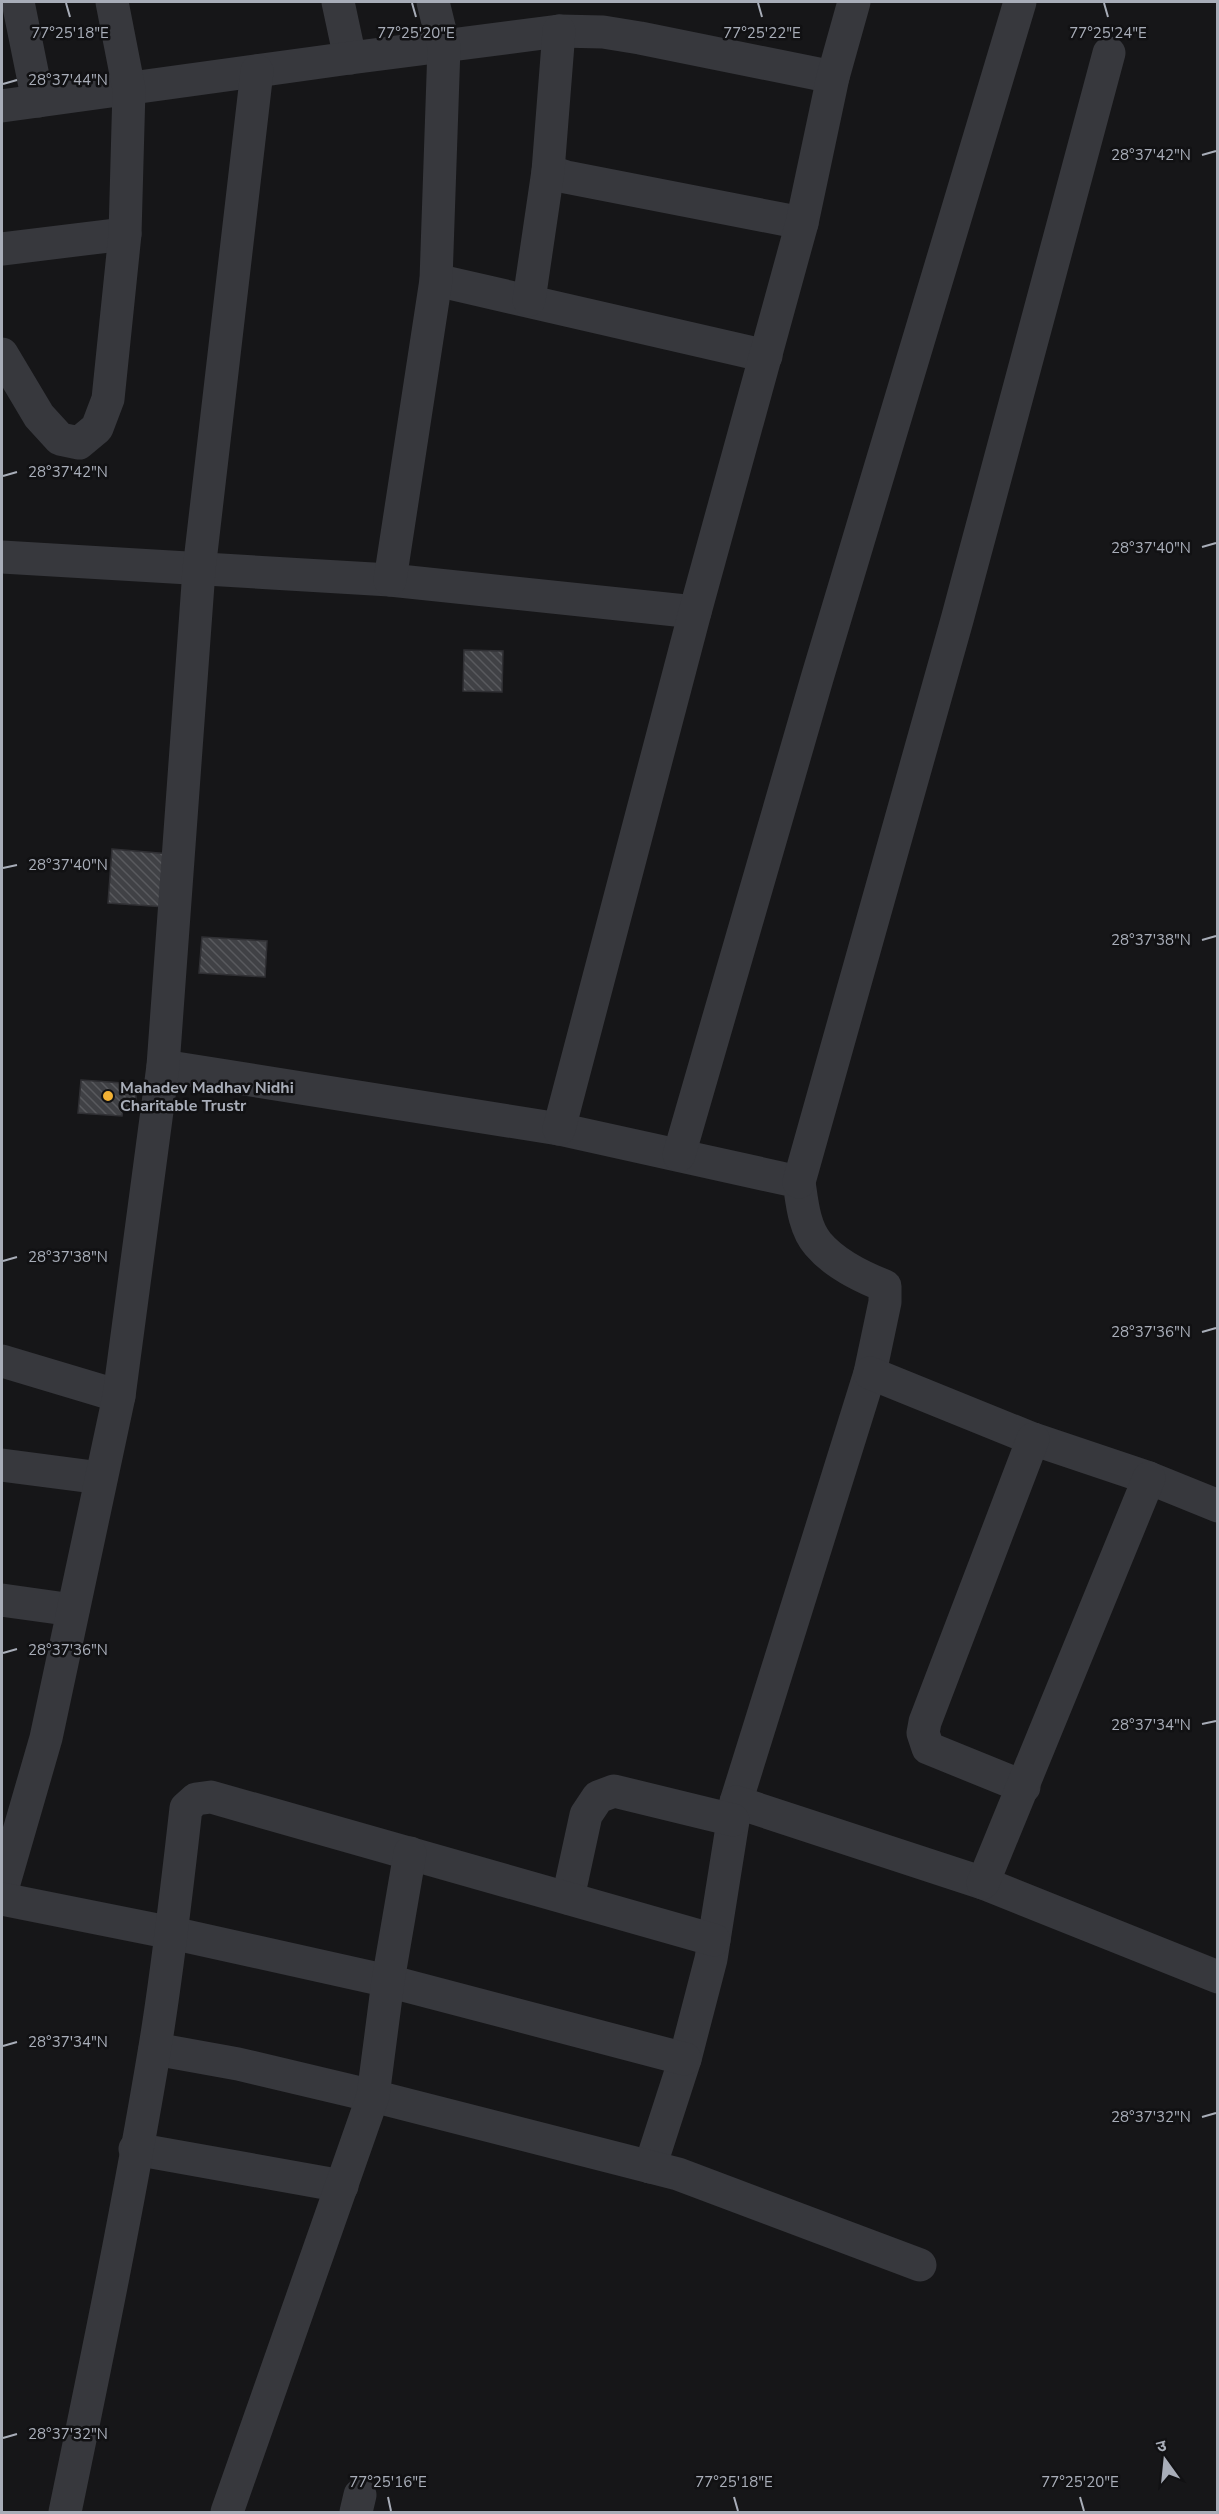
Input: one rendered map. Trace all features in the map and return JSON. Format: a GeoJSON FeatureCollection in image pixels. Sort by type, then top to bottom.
{"type":"FeatureCollection","features":[{"type":"Feature","properties":{"kind":"street"},"geometry":{"type":"LineString","coordinates":[[18,2],[38,101]]}},
{"type":"Feature","properties":{"kind":"street"},"geometry":{"type":"LineString","coordinates":[[2,354],[39,416],[60,439],[79,442],[97,428],[108,399],[125,234],[129,89],[112,2]]}},
{"type":"Feature","properties":{"kind":"street"},"geometry":{"type":"LineString","coordinates":[[338,2],[350,58]]}},
{"type":"Feature","properties":{"kind":"street"},"geometry":{"type":"LineString","coordinates":[[390,580],[436,280],[444,47],[433,2]]}},
{"type":"Feature","properties":{"kind":"street"},"geometry":{"type":"LineString","coordinates":[[559,1129],[695,612],[802,224],[804,203],[833,76],[854,2]]}},
{"type":"Feature","properties":{"kind":"street"},"geometry":{"type":"LineString","coordinates":[[679,1155],[825,652],[1020,2]]}},
{"type":"Feature","properties":{"kind":"street"},"geometry":{"type":"LineString","coordinates":[[2,106],[559,31],[603,32],[640,38],[833,76]]}},
{"type":"Feature","properties":{"kind":"street"},"geometry":{"type":"LineString","coordinates":[[529,300],[548,171],[559,31]]}},
{"type":"Feature","properties":{"kind":"street"},"geometry":{"type":"LineString","coordinates":[[650,2167],[685,2059],[714,1940],[735,1811],[870,1373],[885,1302],[885,1286],[856,1274],[817,1244],[804,1214],[799,1182],[957,620],[1109,53]]}},
{"type":"Feature","properties":{"kind":"street"},"geometry":{"type":"LineString","coordinates":[[2,1890],[46,1738],[119,1396],[163,1066],[198,570],[257,70]]}},
{"type":"Feature","properties":{"kind":"street"},"geometry":{"type":"LineString","coordinates":[[548,171],[566,177],[802,224]]}},
{"type":"Feature","properties":{"kind":"street"},"geometry":{"type":"LineString","coordinates":[[2,249],[125,234]]}},
{"type":"Feature","properties":{"kind":"street"},"geometry":{"type":"LineString","coordinates":[[436,280],[766,356]]}},
{"type":"Feature","properties":{"kind":"street"},"geometry":{"type":"LineString","coordinates":[[2,557],[390,580],[695,612]]}},
{"type":"Feature","properties":{"kind":"street"},"geometry":{"type":"LineString","coordinates":[[163,1066],[559,1129],[799,1182]]}},
{"type":"Feature","properties":{"kind":"street"},"geometry":{"type":"LineString","coordinates":[[2,1361],[119,1396]]}},
{"type":"Feature","properties":{"kind":"street"},"geometry":{"type":"LineString","coordinates":[[870,1373],[1033,1439],[1149,1478],[1218,1506]]}},
{"type":"Feature","properties":{"kind":"street"},"geometry":{"type":"LineString","coordinates":[[1024,1787],[928,1748],[923,1733],[925,1722],[1033,1439]]}},
{"type":"Feature","properties":{"kind":"street"},"geometry":{"type":"LineString","coordinates":[[2,1465],[101,1478]]}},
{"type":"Feature","properties":{"kind":"street"},"geometry":{"type":"LineString","coordinates":[[983,1883],[1149,1478]]}},
{"type":"Feature","properties":{"kind":"street"},"geometry":{"type":"LineString","coordinates":[[2,1599],[73,1610]]}},
{"type":"Feature","properties":{"kind":"street"},"geometry":{"type":"LineString","coordinates":[[568,1898],[586,1815],[598,1797],[614,1791],[735,1811],[983,1883],[1218,1977]]}},
{"type":"Feature","properties":{"kind":"street"},"geometry":{"type":"LineString","coordinates":[[65,2512],[104,2323],[155,2049],[172,1932],[186,1808],[196,1799],[211,1797],[714,1940]]}},
{"type":"Feature","properties":{"kind":"street"},"geometry":{"type":"LineString","coordinates":[[227,2512],[373,2096],[388,1981],[410,1853]]}},
{"type":"Feature","properties":{"kind":"street"},"geometry":{"type":"LineString","coordinates":[[2,1899],[172,1932],[388,1981],[685,2059]]}},
{"type":"Feature","properties":{"kind":"street"},"geometry":{"type":"LineString","coordinates":[[155,2049],[238,2064],[373,2096],[678,2174],[920,2265]]}},
{"type":"Feature","properties":{"kind":"street"},"geometry":{"type":"LineString","coordinates":[[135,2149],[342,2186]]}},
{"type":"Feature","properties":{"kind":"building"},"geometry":{"type":"Polygon","coordinates":[[[464,650],[503,651],[502,692],[463,691],[464,650]]]}},
{"type":"Feature","properties":{"kind":"building"},"geometry":{"type":"Polygon","coordinates":[[[112,849],[170,854],[165,907],[108,903],[112,849]]]}},
{"type":"Feature","properties":{"kind":"building"},"geometry":{"type":"Polygon","coordinates":[[[202,937],[267,941],[265,977],[199,973],[202,937]]]}},
{"type":"Feature","properties":{"kind":"building","name":"Mahadev Madhav Nidhi Charitable Trustr"},"geometry":{"type":"Polygon","coordinates":[[[81,1080],[137,1084],[135,1108],[123,1108],[122,1116],[78,1113],[81,1080]]]}},
{"type":"Feature","properties":{"kind":"place","name":"Mahadev Madhav Nidhi Charitable Trustr"},"geometry":{"type":"Point","coordinates":[108,1096]}}]}
